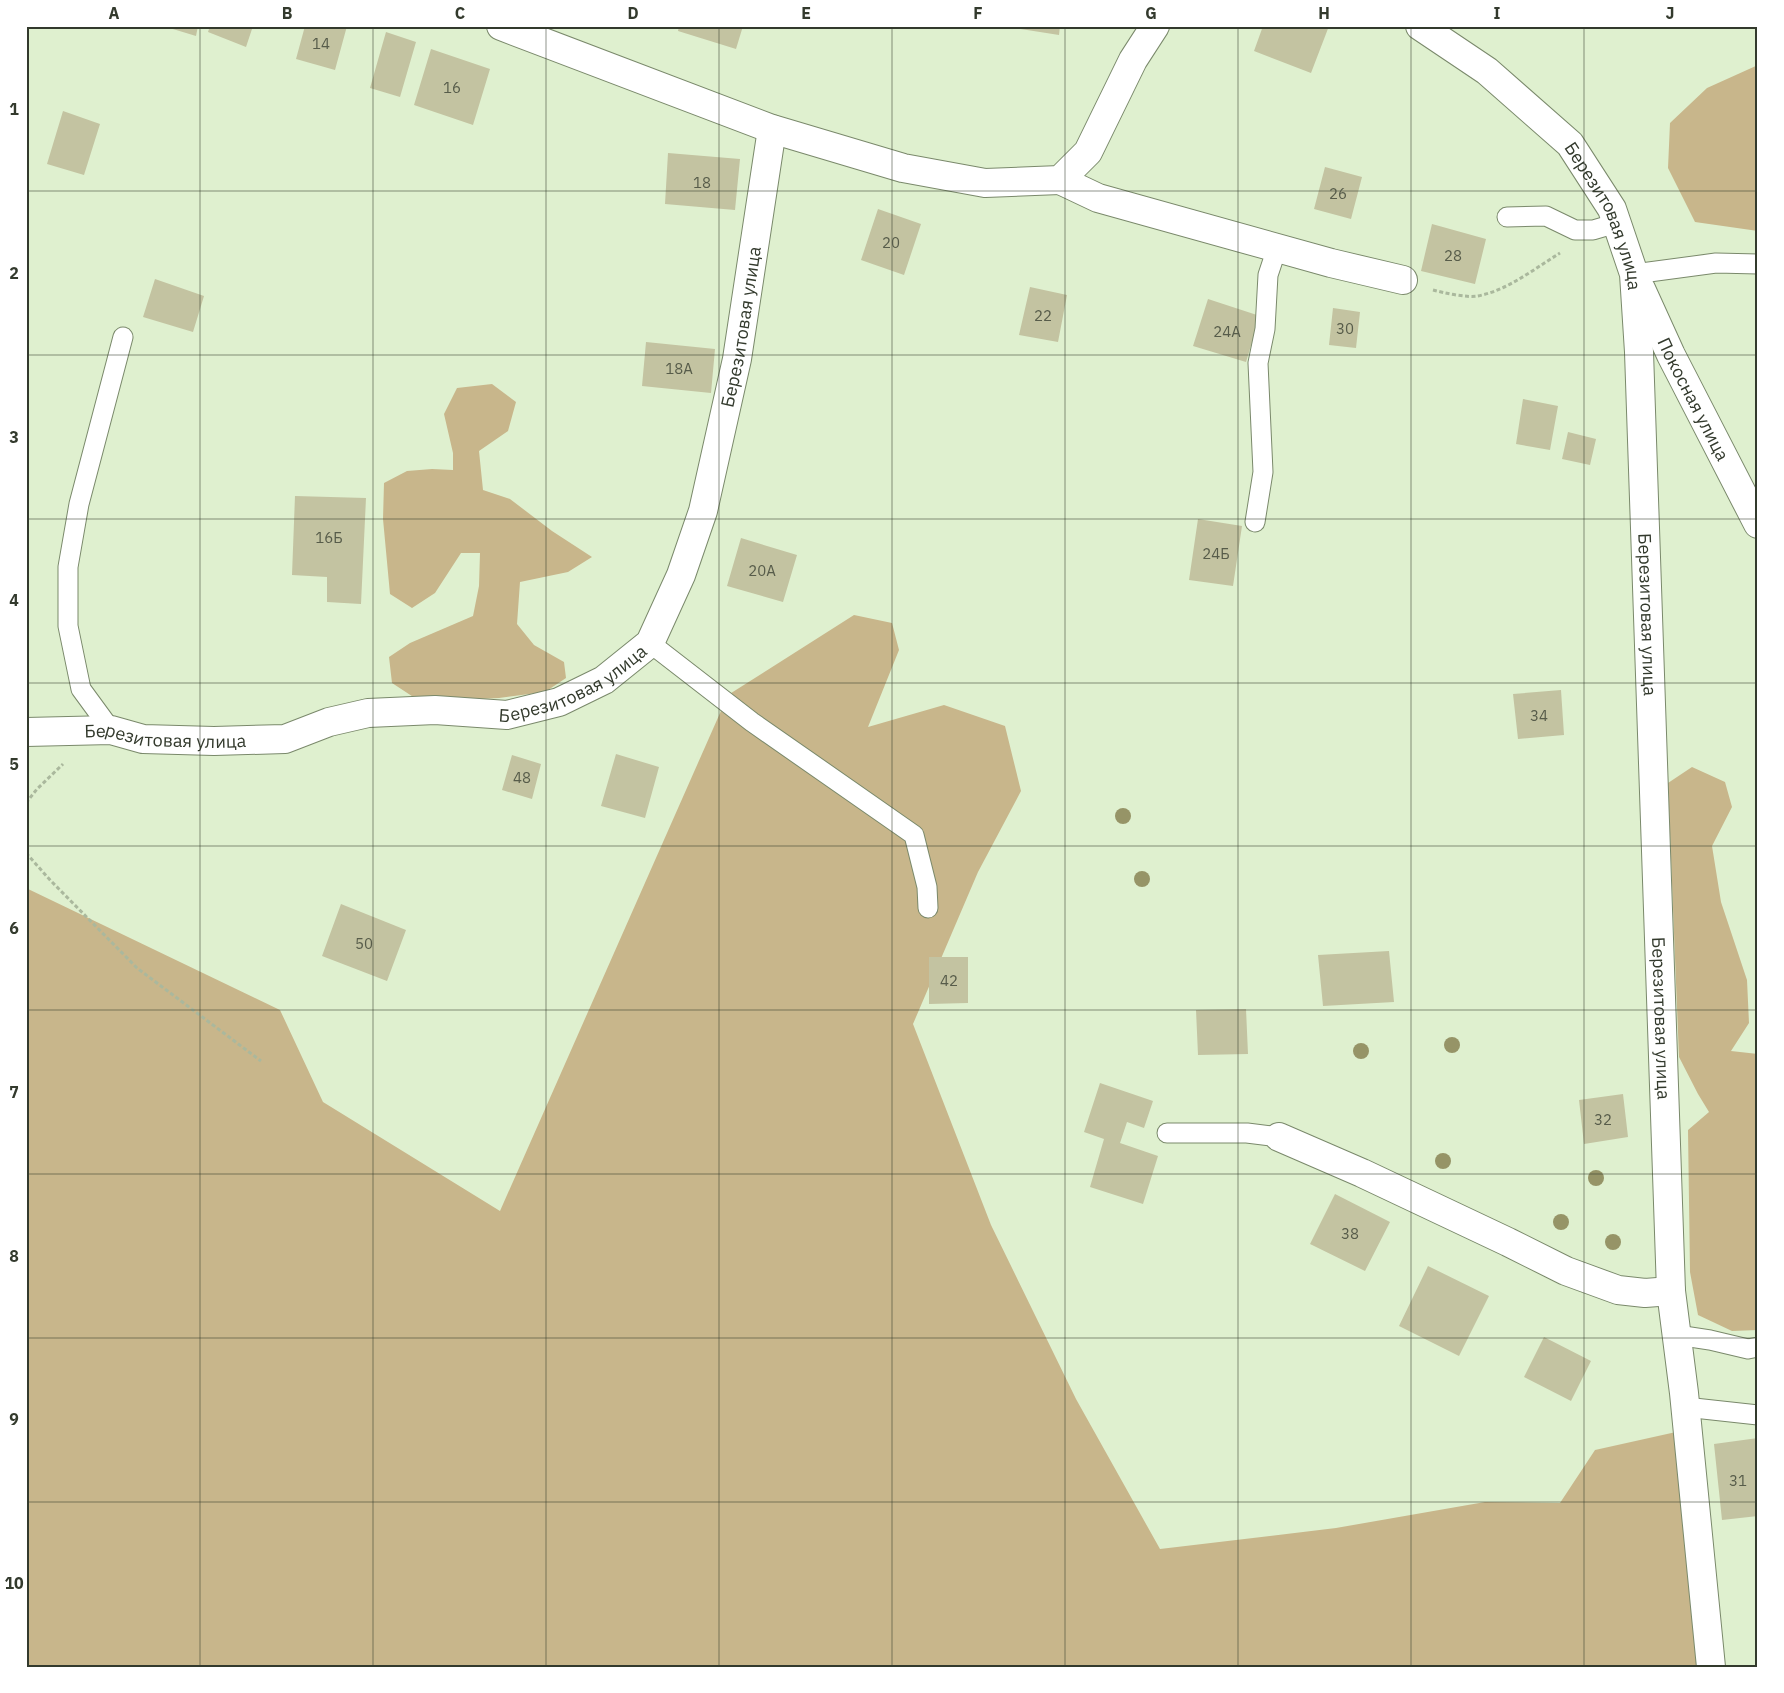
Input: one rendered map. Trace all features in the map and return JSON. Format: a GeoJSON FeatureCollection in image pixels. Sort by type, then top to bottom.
{"type":"FeatureCollection","features":[{"type":"Feature","properties":{"kind":"street"},"geometry":{"type":"LineString","coordinates":[[501,26],[772,129],[903,168],[985,183],[1060,180],[1098,198],[1277,248],[1403,280]]}},
{"type":"Feature","properties":{"kind":"street"},"geometry":{"type":"LineString","coordinates":[[1060,180],[1088,152],[1133,60],[1155,26]]}},
{"type":"Feature","properties":{"kind":"street","name":"Березитовая улица"},"geometry":{"type":"LineString","coordinates":[[1420,26],[1487,71],[1570,144],[1612,208],[1605,226],[1634,274],[1640,362],[1671,1291],[1685,1407],[1711,1667]]}},
{"type":"Feature","properties":{"kind":"street","name":"Березитовая улица"},"geometry":{"type":"LineString","coordinates":[[26,732],[111,730],[143,739],[214,741],[285,739],[329,722],[368,713],[435,710],[508,715],[559,702],[604,680],[650,643],[681,575],[703,511],[737,359],[772,129]]}},
{"type":"Feature","properties":{"kind":"street","name":"Покосная улица"},"geometry":{"type":"LineString","coordinates":[[1634,274],[1671,355],[1756,518]]}},
{"type":"Feature","properties":{"kind":"street"},"geometry":{"type":"LineString","coordinates":[[1279,1137],[1370,1177],[1566,1271],[1618,1290],[1645,1293],[1671,1291]]}},
{"type":"Feature","properties":{"kind":"lane"},"geometry":{"type":"LineString","coordinates":[[1507,217],[1546,216],[1575,230],[1605,226]]}},
{"type":"Feature","properties":{"kind":"lane"},"geometry":{"type":"LineString","coordinates":[[1255,522],[1263,472],[1258,363],[1265,329],[1268,275],[1277,248]]}},
{"type":"Feature","properties":{"kind":"lane"},"geometry":{"type":"LineString","coordinates":[[1634,274],[1716,263],[1758,264]]}},
{"type":"Feature","properties":{"kind":"lane"},"geometry":{"type":"LineString","coordinates":[[111,730],[81,689],[68,626],[68,567],[79,504],[123,337]]}},
{"type":"Feature","properties":{"kind":"lane"},"geometry":{"type":"LineString","coordinates":[[650,643],[752,722],[914,835],[927,887],[928,908]]}},
{"type":"Feature","properties":{"kind":"lane"},"geometry":{"type":"LineString","coordinates":[[1167,1133],[1247,1132],[1279,1137]]}},
{"type":"Feature","properties":{"kind":"lane"},"geometry":{"type":"LineString","coordinates":[[1677,1335],[1748,1349],[1758,1347]]}},
{"type":"Feature","properties":{"kind":"lane"},"geometry":{"type":"LineString","coordinates":[[1685,1407],[1758,1415]]}},
{"type":"Feature","properties":{"kind":"path"},"geometry":{"type":"LineString","coordinates":[[1403,280],[1442,292],[1476,296],[1501,289],[1605,226]]}},
{"type":"Feature","properties":{"kind":"path"},"geometry":{"type":"LineString","coordinates":[[26,853],[137,968],[260,1061]]}},
{"type":"Feature","properties":{"kind":"shaded area"},"geometry":{"type":"Polygon","coordinates":[[[1758,65],[1758,231],[1695,222],[1668,168],[1670,123],[1707,88],[1758,65]]]}},
{"type":"Feature","properties":{"kind":"shaded area"},"geometry":{"type":"Polygon","coordinates":[[[492,384],[516,402],[508,431],[479,451],[483,490],[510,499],[552,531],[592,557],[568,572],[520,582],[517,624],[534,645],[564,662],[566,678],[545,692],[499,698],[421,702],[392,683],[389,657],[410,643],[473,616],[479,586],[480,553],[461,553],[435,593],[412,608],[390,594],[383,519],[384,483],[407,471],[453,470],[453,453],[444,414],[457,388],[492,384]]]}},
{"type":"Feature","properties":{"kind":"shaded area"},"geometry":{"type":"Polygon","coordinates":[[[854,615],[892,623],[899,650],[868,727],[944,705],[1005,726],[1021,791],[978,872],[913,1024],[991,1225],[1076,1399],[1160,1549],[1336,1528],[1485,1502],[1560,1503],[1595,1450],[1685,1430],[1700,1667],[26,1667],[26,888],[280,1010],[323,1102],[500,1211],[728,695],[854,615]]]}},
{"type":"Feature","properties":{"kind":"shaded area"},"geometry":{"type":"Polygon","coordinates":[[[1692,767],[1725,782],[1732,807],[1712,846],[1721,902],[1747,980],[1749,1023],[1731,1051],[1758,1054],[1758,1330],[1732,1331],[1698,1315],[1690,1272],[1688,1130],[1709,1112],[1679,1057],[1668,783],[1692,767]]]}},
{"type":"Feature","properties":{"kind":"building"},"geometry":{"type":"Polygon","coordinates":[[[163,26],[198,26],[196,36],[163,26]]]}},
{"type":"Feature","properties":{"kind":"building"},"geometry":{"type":"Polygon","coordinates":[[[210,26],[253,26],[246,47],[208,32],[210,26]]]}},
{"type":"Feature","properties":{"kind":"building"},"geometry":{"type":"Polygon","coordinates":[[[305,26],[347,26],[335,70],[296,59],[305,26]]]}},
{"type":"Feature","properties":{"kind":"building"},"geometry":{"type":"Polygon","coordinates":[[[679,26],[743,26],[736,49],[678,31],[679,26]]]}},
{"type":"Feature","properties":{"kind":"building"},"geometry":{"type":"Polygon","coordinates":[[[1001,26],[1060,26],[1059,35],[1001,26]]]}},
{"type":"Feature","properties":{"kind":"building"},"geometry":{"type":"Polygon","coordinates":[[[1263,26],[1329,26],[1311,73],[1254,51],[1263,26]]]}},
{"type":"Feature","properties":{"kind":"building"},"geometry":{"type":"Polygon","coordinates":[[[386,32],[416,42],[400,97],[370,88],[386,32]]]}},
{"type":"Feature","properties":{"kind":"building"},"geometry":{"type":"Polygon","coordinates":[[[431,49],[490,69],[473,125],[414,105],[431,49]]]}},
{"type":"Feature","properties":{"kind":"building"},"geometry":{"type":"Polygon","coordinates":[[[63,111],[100,124],[84,175],[47,164],[63,111]]]}},
{"type":"Feature","properties":{"kind":"building"},"geometry":{"type":"Polygon","coordinates":[[[668,153],[740,159],[735,210],[665,204],[668,153]]]}},
{"type":"Feature","properties":{"kind":"building"},"geometry":{"type":"Polygon","coordinates":[[[1325,167],[1362,177],[1351,219],[1314,209],[1325,167]]]}},
{"type":"Feature","properties":{"kind":"building"},"geometry":{"type":"Polygon","coordinates":[[[878,209],[921,224],[904,275],[861,260],[878,209]]]}},
{"type":"Feature","properties":{"kind":"building"},"geometry":{"type":"Polygon","coordinates":[[[1432,224],[1486,239],[1475,284],[1421,271],[1432,224]]]}},
{"type":"Feature","properties":{"kind":"building"},"geometry":{"type":"Polygon","coordinates":[[[155,279],[204,296],[193,332],[143,317],[155,279]]]}},
{"type":"Feature","properties":{"kind":"building"},"geometry":{"type":"Polygon","coordinates":[[[1030,287],[1067,295],[1058,342],[1019,335],[1030,287]]]}},
{"type":"Feature","properties":{"kind":"building"},"geometry":{"type":"Polygon","coordinates":[[[1208,299],[1260,316],[1246,362],[1193,346],[1208,299]]]}},
{"type":"Feature","properties":{"kind":"building"},"geometry":{"type":"Polygon","coordinates":[[[1333,308],[1360,312],[1356,348],[1329,345],[1333,308]]]}},
{"type":"Feature","properties":{"kind":"building"},"geometry":{"type":"Polygon","coordinates":[[[646,342],[715,349],[711,393],[642,386],[646,342]]]}},
{"type":"Feature","properties":{"kind":"building"},"geometry":{"type":"Polygon","coordinates":[[[1523,399],[1558,406],[1550,450],[1516,444],[1523,399]]]}},
{"type":"Feature","properties":{"kind":"building"},"geometry":{"type":"Polygon","coordinates":[[[1568,432],[1596,439],[1590,465],[1562,459],[1568,432]]]}},
{"type":"Feature","properties":{"kind":"building"},"geometry":{"type":"Polygon","coordinates":[[[295,496],[366,498],[361,604],[327,602],[327,577],[292,575],[295,496]]]}},
{"type":"Feature","properties":{"kind":"building"},"geometry":{"type":"Polygon","coordinates":[[[1198,519],[1242,526],[1233,586],[1189,580],[1198,519]]]}},
{"type":"Feature","properties":{"kind":"building"},"geometry":{"type":"Polygon","coordinates":[[[741,538],[797,555],[783,602],[727,586],[741,538]]]}},
{"type":"Feature","properties":{"kind":"building"},"geometry":{"type":"Polygon","coordinates":[[[1561,690],[1564,735],[1518,739],[1513,694],[1561,690]]]}},
{"type":"Feature","properties":{"kind":"building"},"geometry":{"type":"Polygon","coordinates":[[[616,754],[659,767],[645,818],[601,806],[616,754]]]}},
{"type":"Feature","properties":{"kind":"building"},"geometry":{"type":"Polygon","coordinates":[[[512,755],[541,764],[532,799],[502,790],[512,755]]]}},
{"type":"Feature","properties":{"kind":"building"},"geometry":{"type":"Polygon","coordinates":[[[341,904],[406,930],[387,981],[322,956],[341,904]]]}},
{"type":"Feature","properties":{"kind":"building"},"geometry":{"type":"Polygon","coordinates":[[[1389,951],[1394,1002],[1323,1006],[1318,955],[1389,951]]]}},
{"type":"Feature","properties":{"kind":"building"},"geometry":{"type":"Polygon","coordinates":[[[929,957],[968,957],[968,1003],[929,1004],[929,957]]]}},
{"type":"Feature","properties":{"kind":"building"},"geometry":{"type":"Polygon","coordinates":[[[1246,1009],[1248,1054],[1198,1055],[1196,1010],[1246,1009]]]}},
{"type":"Feature","properties":{"kind":"building"},"geometry":{"type":"Polygon","coordinates":[[[1100,1083],[1153,1101],[1144,1128],[1127,1122],[1120,1143],[1158,1156],[1143,1204],[1090,1187],[1104,1139],[1084,1132],[1100,1083]]]}},
{"type":"Feature","properties":{"kind":"building"},"geometry":{"type":"Polygon","coordinates":[[[1623,1094],[1628,1137],[1584,1144],[1579,1100],[1623,1094]]]}},
{"type":"Feature","properties":{"kind":"building"},"geometry":{"type":"Polygon","coordinates":[[[1335,1194],[1390,1222],[1365,1271],[1310,1244],[1335,1194]]]}},
{"type":"Feature","properties":{"kind":"building"},"geometry":{"type":"Polygon","coordinates":[[[1428,1266],[1489,1296],[1459,1356],[1399,1326],[1428,1266]]]}},
{"type":"Feature","properties":{"kind":"building"},"geometry":{"type":"Polygon","coordinates":[[[1544,1337],[1591,1361],[1571,1401],[1524,1377],[1544,1337]]]}},
{"type":"Feature","properties":{"kind":"building"},"geometry":{"type":"Polygon","coordinates":[[[1758,1438],[1758,1516],[1722,1520],[1714,1444],[1758,1438]]]}}]}
